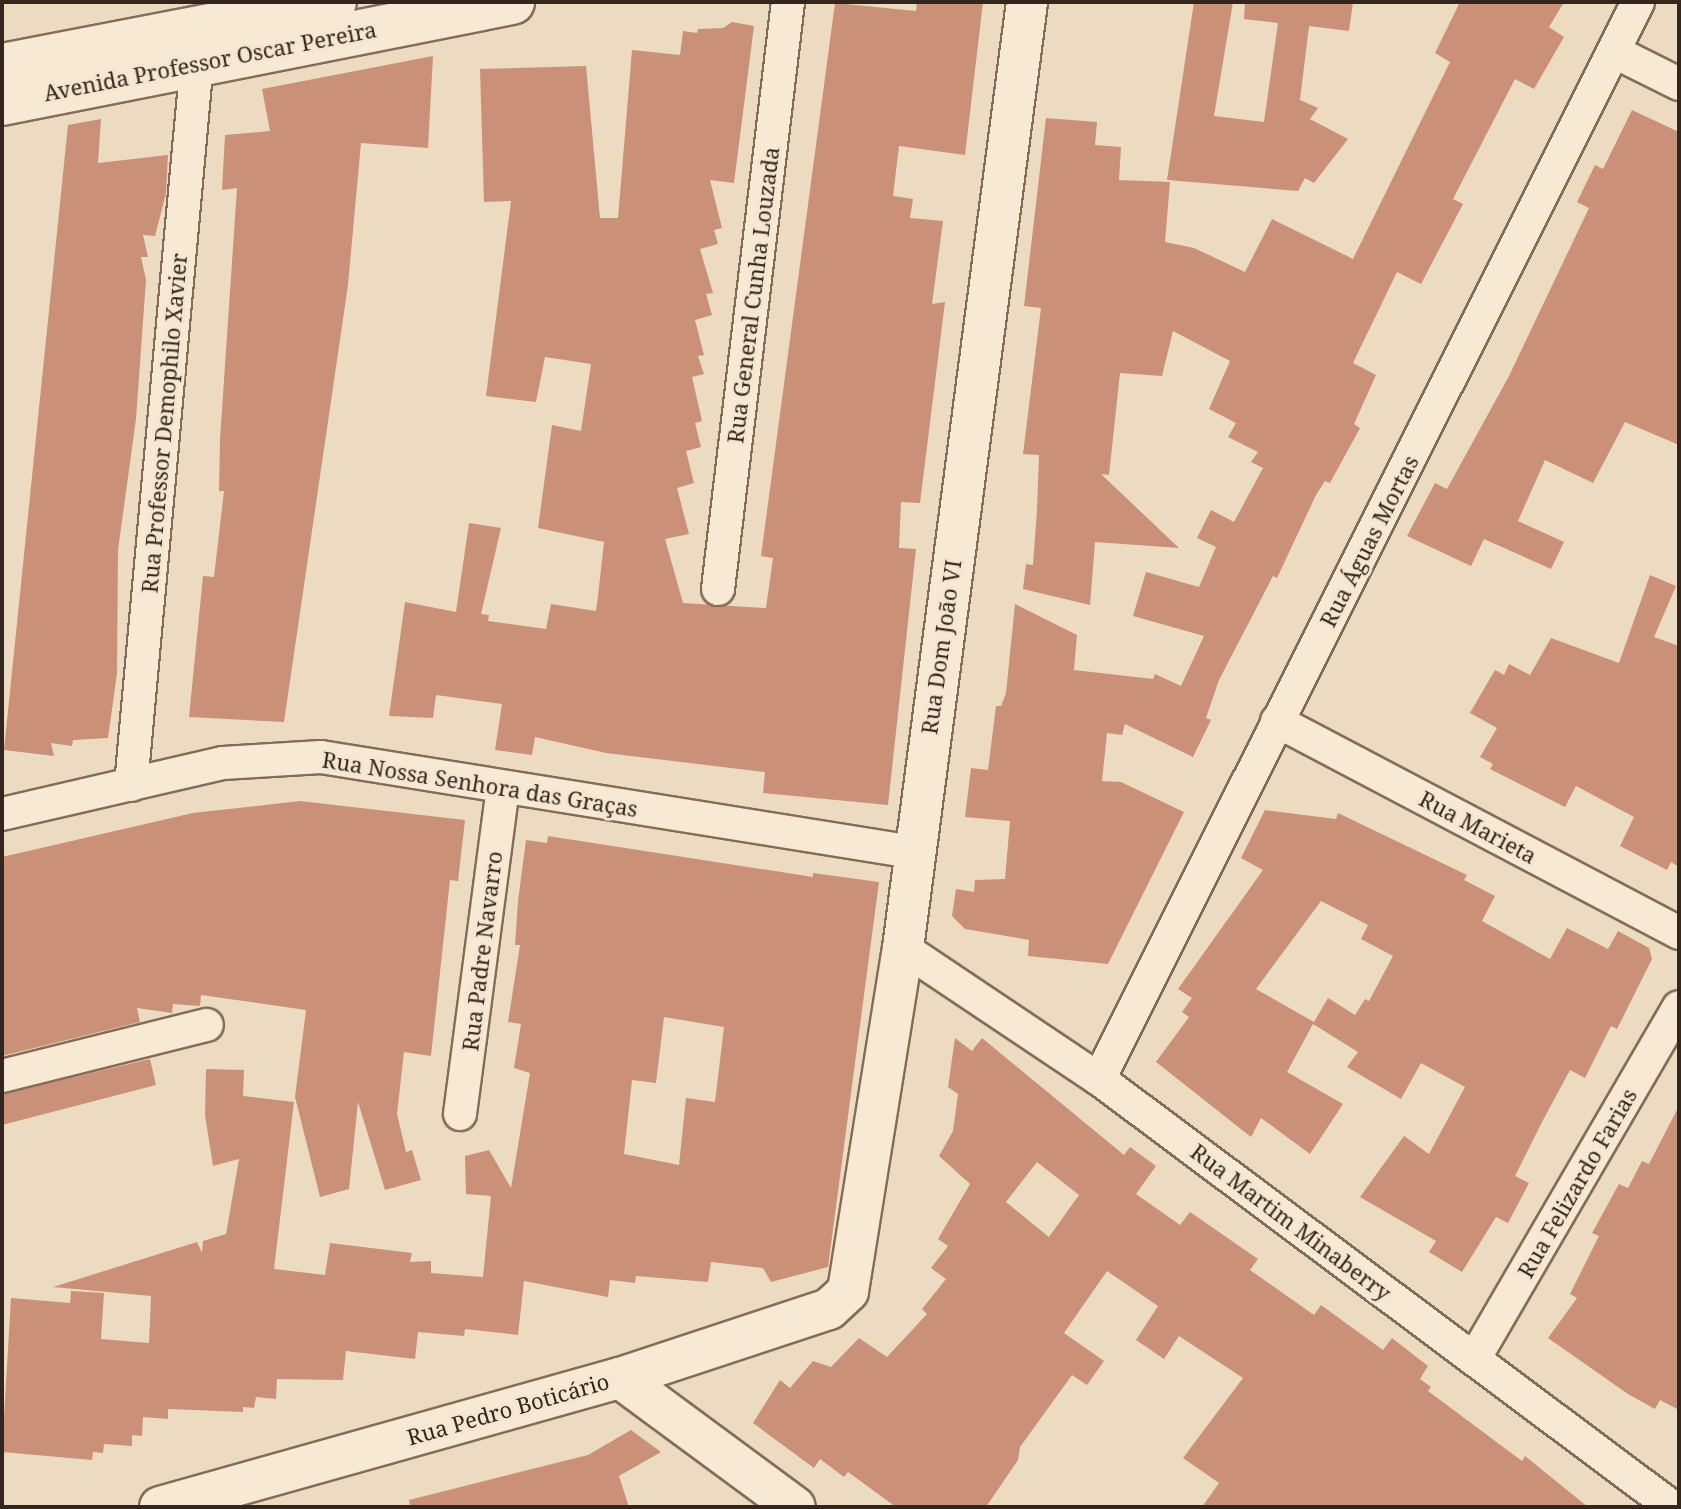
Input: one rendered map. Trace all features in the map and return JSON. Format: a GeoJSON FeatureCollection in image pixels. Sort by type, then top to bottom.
{"type":"FeatureCollection","features":[{"type":"Feature","properties":{"kind":"main road","name":"Avenida Professor Oscar Pereira"},"geometry":{"type":"LineString","coordinates":[[2,66],[334,2]]}},
{"type":"Feature","properties":{"kind":"main road","name":"Avenida Professor Oscar Pereira"},"geometry":{"type":"LineString","coordinates":[[2,103],[197,61],[512,2]]}},
{"type":"Feature","properties":{"kind":"street","name":"Rua General Cunha Louzada"},"geometry":{"type":"LineString","coordinates":[[718,589],[788,2]]}},
{"type":"Feature","properties":{"kind":"street","name":"Rua Dom João VI"},"geometry":{"type":"LineString","coordinates":[[848,1291],[903,948],[913,852],[1027,2]]}},
{"type":"Feature","properties":{"kind":"street","name":"Rua Águas Mortas"},"geometry":{"type":"LineString","coordinates":[[1099,1079],[1277,721],[1617,53],[1638,2]]}},
{"type":"Feature","properties":{"kind":"street"},"geometry":{"type":"LineString","coordinates":[[1617,53],[1679,84]]}},
{"type":"Feature","properties":{"kind":"street","name":"Rua Professor Demophilo Xavier"},"geometry":{"type":"LineString","coordinates":[[131,785],[197,61]]}},
{"type":"Feature","properties":{"kind":"street","name":"Rua Marieta"},"geometry":{"type":"LineString","coordinates":[[1277,721],[1679,933]]}},
{"type":"Feature","properties":{"kind":"street","name":"Rua Nossa Senhora das Graças"},"geometry":{"type":"LineString","coordinates":[[2,814],[223,763],[321,757],[913,852]]}},
{"type":"Feature","properties":{"kind":"street","name":"Rua Padre Navarro"},"geometry":{"type":"LineString","coordinates":[[460,1114],[503,788]]}},
{"type":"Feature","properties":{"kind":"street","name":"Rua Martim Minaberry"},"geometry":{"type":"LineString","coordinates":[[903,948],[1099,1079],[1474,1359],[1662,1504]]}},
{"type":"Feature","properties":{"kind":"street","name":"Rua Felizardo Farias"},"geometry":{"type":"LineString","coordinates":[[1474,1359],[1679,1007]]}},
{"type":"Feature","properties":{"kind":"street"},"geometry":{"type":"LineString","coordinates":[[2,1076],[207,1025]]}},
{"type":"Feature","properties":{"kind":"street","name":"Rua Pedro Boticário"},"geometry":{"type":"LineString","coordinates":[[160,1507],[620,1378],[829,1309],[848,1291]]}},
{"type":"Feature","properties":{"kind":"street"},"geometry":{"type":"LineString","coordinates":[[620,1378],[795,1507]]}},
{"type":"Feature","properties":{"kind":"building"},"geometry":{"type":"Polygon","coordinates":[[[917,2],[983,2],[965,155],[899,146],[893,196],[913,199],[910,218],[943,221],[932,304],[945,302],[920,503],[901,502],[899,548],[916,549],[888,805],[763,793],[765,772],[606,753],[535,737],[532,755],[495,750],[502,704],[436,695],[433,718],[389,716],[405,602],[456,612],[469,523],[501,528],[481,614],[489,615],[488,621],[546,629],[551,604],[596,611],[604,542],[538,528],[552,425],[581,431],[591,364],[545,357],[536,402],[486,396],[511,201],[484,202],[480,69],[586,66],[600,218],[618,218],[632,50],[680,55],[683,31],[697,33],[698,29],[723,28],[732,22],[754,26],[734,183],[710,180],[722,228],[714,230],[718,244],[700,249],[713,293],[706,294],[712,315],[695,320],[704,355],[698,356],[704,374],[692,377],[702,421],[695,423],[701,447],[686,451],[694,483],[677,488],[689,534],[665,539],[683,603],[766,608],[773,558],[761,556],[835,3],[916,11],[917,2]]]}},
{"type":"Feature","properties":{"kind":"building"},"geometry":{"type":"Polygon","coordinates":[[[1194,2],[1233,2],[1214,116],[1264,122],[1278,23],[1244,19],[1245,2],[1353,2],[1349,31],[1309,26],[1300,100],[1318,108],[1310,119],[1348,139],[1314,183],[1305,178],[1298,191],[1167,180],[1194,2]]]}},
{"type":"Feature","properties":{"kind":"building"},"geometry":{"type":"Polygon","coordinates":[[[1460,2],[1564,2],[1549,27],[1564,37],[1534,89],[1515,79],[1453,199],[1463,204],[1421,284],[1397,272],[1353,363],[1376,375],[1354,424],[1360,428],[1330,483],[1325,481],[1316,495],[1277,578],[1273,576],[1219,680],[1206,718],[1211,720],[1193,757],[1125,724],[1122,735],[1107,733],[1102,781],[1121,782],[1184,812],[1108,964],[1028,956],[1029,940],[965,929],[952,916],[956,889],[974,892],[975,880],[1005,879],[1010,821],[965,817],[971,768],[988,770],[996,706],[1001,706],[1006,693],[1015,604],[1077,635],[1074,670],[1153,679],[1155,674],[1181,686],[1204,636],[1133,616],[1146,572],[1199,587],[1216,547],[1197,538],[1211,510],[1234,522],[1263,468],[1251,462],[1258,452],[1228,437],[1236,423],[1209,409],[1230,361],[1173,331],[1162,376],[1120,373],[1109,475],[1101,474],[1179,548],[1095,542],[1090,605],[1023,589],[1026,564],[1033,565],[1037,510],[1039,455],[1023,454],[1041,308],[1024,306],[1046,118],[1097,122],[1095,145],[1121,147],[1119,180],[1170,182],[1165,242],[1194,248],[1245,272],[1272,219],[1353,259],[1450,62],[1435,53],[1460,2]]]}},
{"type":"Feature","properties":{"kind":"building"},"geometry":{"type":"Polygon","coordinates":[[[433,56],[428,148],[361,143],[348,285],[284,722],[189,717],[203,576],[214,577],[224,491],[219,491],[220,439],[237,188],[222,190],[225,135],[270,131],[262,89],[433,56]]]}},
{"type":"Feature","properties":{"kind":"building"},"geometry":{"type":"Polygon","coordinates":[[[1632,110],[1679,132],[1679,445],[1625,422],[1593,483],[1545,460],[1518,521],[1564,542],[1551,569],[1484,539],[1471,566],[1407,536],[1435,483],[1447,489],[1509,376],[1589,208],[1577,202],[1595,165],[1603,169],[1632,110]]]}},
{"type":"Feature","properties":{"kind":"building"},"geometry":{"type":"Polygon","coordinates":[[[101,119],[98,163],[168,155],[166,193],[155,236],[143,235],[148,257],[141,257],[146,280],[136,419],[118,550],[117,673],[108,738],[73,740],[72,746],[51,743],[54,756],[4,750],[68,125],[101,119]]]}},
{"type":"Feature","properties":{"kind":"building"},"geometry":{"type":"Polygon","coordinates":[[[1650,575],[1676,586],[1654,637],[1679,646],[1679,867],[1671,862],[1667,870],[1620,846],[1634,817],[1576,786],[1565,807],[1490,769],[1493,764],[1480,757],[1497,728],[1470,713],[1495,670],[1504,675],[1509,664],[1530,675],[1551,638],[1619,663],[1650,575]]]}},
{"type":"Feature","properties":{"kind":"building"},"geometry":{"type":"Polygon","coordinates":[[[300,801],[465,820],[458,881],[450,880],[431,1056],[404,1052],[397,1114],[406,1152],[412,1150],[421,1180],[385,1190],[358,1102],[349,1189],[320,1197],[295,1097],[306,1010],[201,995],[200,1006],[173,1004],[172,1013],[137,1008],[140,1022],[2,1056],[2,857],[193,813],[300,801]]]}},
{"type":"Feature","properties":{"kind":"building"},"geometry":{"type":"Polygon","coordinates":[[[1265,810],[1336,819],[1338,813],[1467,875],[1464,880],[1495,896],[1482,921],[1550,959],[1567,928],[1608,949],[1618,931],[1649,948],[1652,959],[1617,1029],[1611,1026],[1585,1078],[1570,1070],[1542,1122],[1515,1176],[1529,1183],[1508,1223],[1496,1217],[1462,1272],[1429,1252],[1436,1241],[1360,1197],[1404,1136],[1429,1154],[1465,1087],[1421,1063],[1401,1099],[1347,1067],[1358,1052],[1313,1024],[1287,1072],[1343,1104],[1310,1154],[1261,1118],[1251,1137],[1156,1062],[1189,1017],[1182,1012],[1192,998],[1178,989],[1263,870],[1241,858],[1265,810]],[[1321,901],[1256,989],[1314,1022],[1328,998],[1355,1015],[1365,999],[1369,1001],[1393,956],[1361,939],[1368,925],[1321,901]]]}},
{"type":"Feature","properties":{"kind":"building"},"geometry":{"type":"Polygon","coordinates":[[[548,836],[813,877],[813,873],[879,882],[828,1267],[771,1282],[763,1268],[711,1262],[708,1282],[636,1276],[635,1283],[610,1280],[608,1297],[524,1281],[518,1335],[465,1329],[464,1336],[418,1332],[415,1359],[346,1351],[343,1380],[277,1379],[276,1399],[256,1397],[254,1408],[243,1407],[243,1412],[168,1409],[168,1419],[143,1417],[142,1436],[132,1435],[132,1446],[104,1444],[103,1453],[93,1452],[92,1460],[2,1452],[11,1298],[70,1303],[71,1291],[104,1293],[101,1339],[149,1343],[151,1296],[53,1287],[197,1242],[202,1253],[203,1241],[226,1234],[239,1159],[213,1166],[205,1115],[206,1069],[244,1070],[243,1096],[294,1102],[274,1269],[325,1275],[330,1243],[412,1253],[410,1262],[431,1261],[431,1273],[483,1277],[491,1196],[466,1194],[465,1156],[489,1150],[511,1188],[530,1073],[514,1068],[521,1024],[508,1022],[520,945],[515,945],[518,901],[526,840],[547,843],[548,836]],[[664,1017],[656,1083],[632,1080],[624,1154],[679,1165],[686,1098],[715,1102],[724,1027],[664,1017]]]}},
{"type":"Feature","properties":{"kind":"building"},"geometry":{"type":"Polygon","coordinates":[[[955,1038],[972,1051],[982,1038],[1124,1155],[1130,1147],[1156,1166],[1136,1194],[1180,1225],[1190,1212],[1258,1259],[1250,1270],[1314,1315],[1321,1305],[1383,1350],[1392,1338],[1428,1366],[1420,1379],[1431,1387],[1428,1391],[1522,1461],[1525,1456],[1588,1507],[1202,1507],[1219,1483],[1183,1458],[1243,1378],[1179,1336],[1164,1359],[1136,1340],[1158,1306],[1107,1271],[1064,1333],[1104,1361],[1087,1385],[1072,1375],[1020,1447],[1018,1460],[986,1507],[896,1507],[848,1472],[844,1477],[820,1459],[814,1468],[753,1423],[780,1380],[790,1388],[813,1361],[831,1367],[859,1338],[887,1357],[927,1314],[922,1309],[946,1279],[931,1268],[948,1246],[938,1239],[970,1184],[939,1156],[953,1131],[958,1094],[948,1087],[955,1038]],[[1037,1162],[1006,1202],[1049,1237],[1079,1195],[1037,1162]]]}},
{"type":"Feature","properties":{"kind":"building"},"geometry":{"type":"Polygon","coordinates":[[[150,1059],[156,1085],[2,1125],[2,1094],[150,1059]]]}},
{"type":"Feature","properties":{"kind":"building"},"geometry":{"type":"Polygon","coordinates":[[[1679,1106],[1679,1410],[1660,1400],[1655,1409],[1628,1394],[1548,1338],[1577,1298],[1570,1294],[1599,1236],[1592,1233],[1619,1184],[1628,1188],[1642,1161],[1649,1164],[1679,1106]]]}},
{"type":"Feature","properties":{"kind":"building"},"geometry":{"type":"Polygon","coordinates":[[[631,1430],[661,1452],[619,1476],[629,1507],[410,1507],[409,1500],[588,1455],[631,1430]]]}}]}
